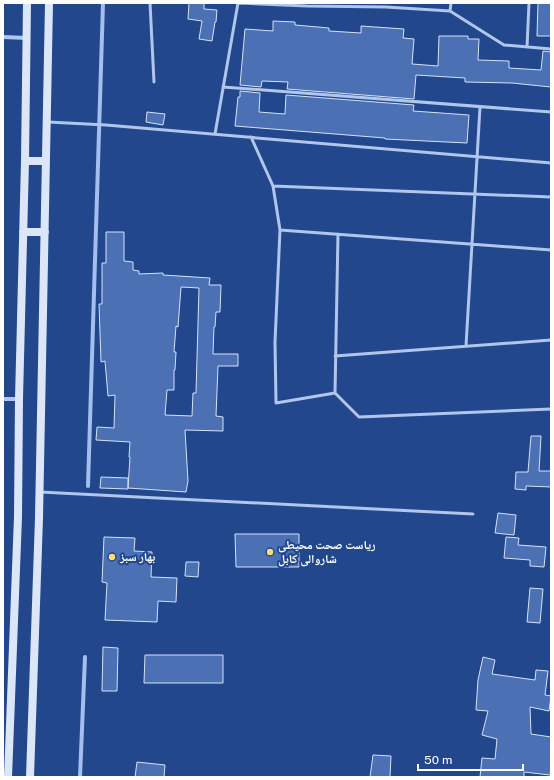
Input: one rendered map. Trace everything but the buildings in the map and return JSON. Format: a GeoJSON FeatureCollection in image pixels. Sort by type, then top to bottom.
{"type":"FeatureCollection","features":[{"type":"Feature","properties":{"kind":"main road"},"geometry":{"type":"LineString","coordinates":[[8,777],[18,517],[27,3]]}},
{"type":"Feature","properties":{"kind":"main road"},"geometry":{"type":"LineString","coordinates":[[30,777],[40,492],[49,3]]}},
{"type":"Feature","properties":{"kind":"main road"},"geometry":{"type":"LineString","coordinates":[[25,160],[46,161]]}},
{"type":"Feature","properties":{"kind":"main road"},"geometry":{"type":"LineString","coordinates":[[23,232],[45,232]]}},
{"type":"Feature","properties":{"kind":"street"},"geometry":{"type":"LineString","coordinates":[[3,37],[27,38]]}},
{"type":"Feature","properties":{"kind":"street"},"geometry":{"type":"LineString","coordinates":[[3,399],[19,399]]}},
{"type":"Feature","properties":{"kind":"lane"},"geometry":{"type":"LineString","coordinates":[[150,3],[154,82]]}},
{"type":"Feature","properties":{"kind":"lane"},"geometry":{"type":"LineString","coordinates":[[215,134],[238,3],[386,7],[450,11],[504,45],[551,49]]}},
{"type":"Feature","properties":{"kind":"lane"},"geometry":{"type":"LineString","coordinates":[[386,7],[387,3]]}},
{"type":"Feature","properties":{"kind":"lane"},"geometry":{"type":"LineString","coordinates":[[450,11],[451,3]]}},
{"type":"Feature","properties":{"kind":"lane"},"geometry":{"type":"LineString","coordinates":[[526,47],[529,3]]}},
{"type":"Feature","properties":{"kind":"lane"},"geometry":{"type":"LineString","coordinates":[[223,87],[551,112]]}},
{"type":"Feature","properties":{"kind":"lane"},"geometry":{"type":"LineString","coordinates":[[466,346],[480,107]]}},
{"type":"Feature","properties":{"kind":"lane"},"geometry":{"type":"LineString","coordinates":[[47,122],[106,125],[551,163]]}},
{"type":"Feature","properties":{"kind":"lane"},"geometry":{"type":"LineString","coordinates":[[251,137],[273,186],[280,230],[275,342],[276,403],[335,393]]}},
{"type":"Feature","properties":{"kind":"lane"},"geometry":{"type":"LineString","coordinates":[[273,186],[551,197]]}},
{"type":"Feature","properties":{"kind":"lane"},"geometry":{"type":"LineString","coordinates":[[280,230],[551,250]]}},
{"type":"Feature","properties":{"kind":"lane"},"geometry":{"type":"LineString","coordinates":[[338,234],[335,393],[359,417],[551,409]]}},
{"type":"Feature","properties":{"kind":"lane"},"geometry":{"type":"LineString","coordinates":[[336,356],[551,340]]}},
{"type":"Feature","properties":{"kind":"lane"},"geometry":{"type":"LineString","coordinates":[[40,492],[473,514]]}},
{"type":"Feature","properties":{"kind":"waterway"},"geometry":{"type":"LineString","coordinates":[[88,486],[103,3]]}},
{"type":"Feature","properties":{"kind":"waterway"},"geometry":{"type":"LineString","coordinates":[[80,777],[85,657]]}},
{"type":"Feature","properties":{"kind":"place","name":"ریاست صحت محیطی شاروالی کابل"},"geometry":{"type":"Point","coordinates":[270,552]}},
{"type":"Feature","properties":{"kind":"place","name":"بهار سبز"},"geometry":{"type":"Point","coordinates":[112,557]}}]}
